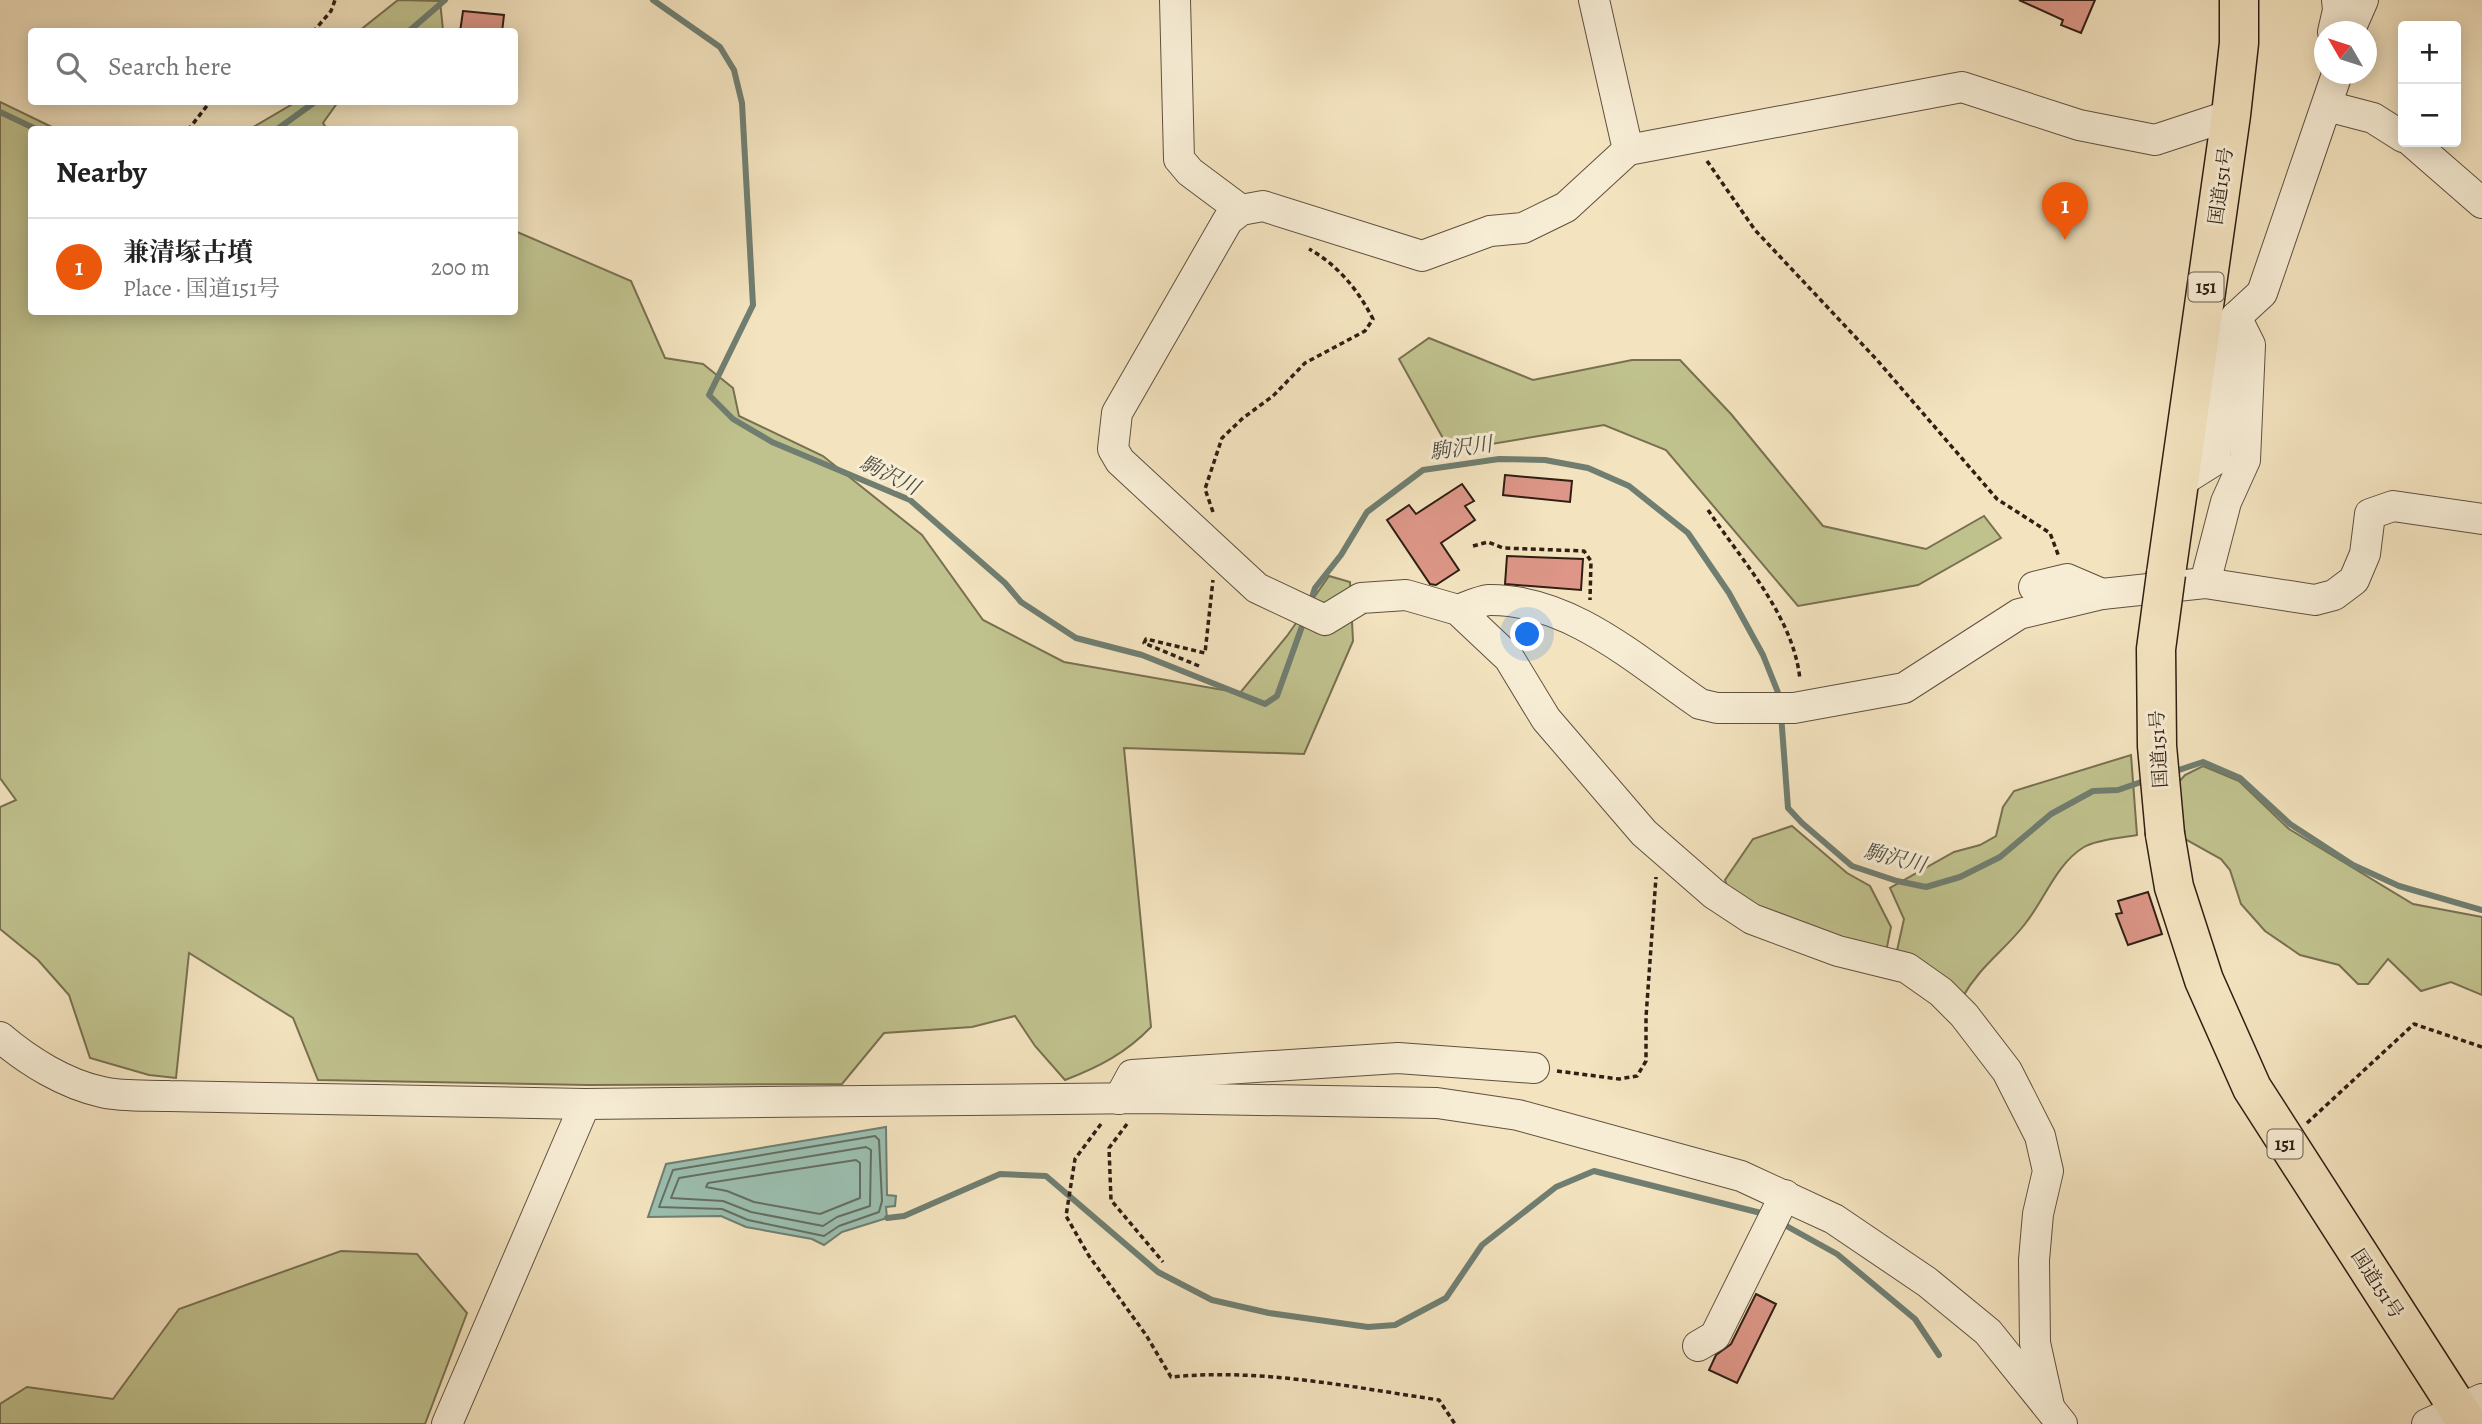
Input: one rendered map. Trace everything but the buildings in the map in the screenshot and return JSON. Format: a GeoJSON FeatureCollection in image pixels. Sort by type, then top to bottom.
{"type":"FeatureCollection","features":[{"type":"Feature","properties":{"kind":"highway","name":"国道151号"},"geometry":{"type":"LineString","coordinates":[[2239,0],[2239,43],[2231,115],[2177,484],[2156,649],[2157,746],[2165,834],[2174,887],[2204,981],[2252,1088],[2459,1415]]}},
{"type":"Feature","properties":{"kind":"street"},"geometry":{"type":"LineString","coordinates":[[1175,0],[1179,159],[1190,172],[1241,210]]}},
{"type":"Feature","properties":{"kind":"street"},"geometry":{"type":"LineString","coordinates":[[1594,0],[1628,150]]}},
{"type":"Feature","properties":{"kind":"street"},"geometry":{"type":"LineString","coordinates":[[2336,21],[2337,0]]}},
{"type":"Feature","properties":{"kind":"street"},"geometry":{"type":"LineString","coordinates":[[2354,21],[2363,0]]}},
{"type":"Feature","properties":{"kind":"street"},"geometry":{"type":"LineString","coordinates":[[2177,484],[2215,460],[2224,377],[2236,317],[2262,293],[2334,84]]}},
{"type":"Feature","properties":{"kind":"street"},"geometry":{"type":"LineString","coordinates":[[2055,1415],[2035,1343],[2034,1260],[2038,1214],[2048,1171],[2040,1136],[2007,1071],[1964,1015],[1941,992],[1907,968],[1838,951],[1752,919],[1660,850],[1546,719],[1509,658],[1458,610],[1406,595],[1361,598],[1325,621],[1257,587],[1130,471],[1113,449],[1117,413],[1228,220],[1241,210],[1263,206],[1422,256],[1490,231],[1523,228],[1566,206],[1628,150],[1689,136],[1962,87],[2079,125],[2155,140],[2231,115]]}},
{"type":"Feature","properties":{"kind":"street"},"geometry":{"type":"LineString","coordinates":[[2327,106],[2373,118],[2398,133]]}},
{"type":"Feature","properties":{"kind":"street"},"geometry":{"type":"LineString","coordinates":[[2418,147],[2482,203]]}},
{"type":"Feature","properties":{"kind":"street"},"geometry":{"type":"LineString","coordinates":[[2205,583],[2226,502],[2245,460],[2250,345],[2236,317]]}},
{"type":"Feature","properties":{"kind":"street"},"geometry":{"type":"LineString","coordinates":[[1458,610],[1487,600],[1536,606],[1590,627],[1700,704],[1717,708],[1789,708],[1904,688],[2019,614],[2102,594],[2205,583],[2315,600],[2334,595],[2354,580],[2365,554],[2370,514],[2393,506],[2482,519]]}},
{"type":"Feature","properties":{"kind":"street"},"geometry":{"type":"LineString","coordinates":[[2034,587],[2067,579],[2102,594]]}},
{"type":"Feature","properties":{"kind":"street"},"geometry":{"type":"LineString","coordinates":[[5,1053],[102,1092],[585,1104],[1133,1099],[1437,1103],[1518,1115],[1741,1175],[1783,1200],[1834,1219],[1927,1282],[1988,1332],[2055,1415]]}},
{"type":"Feature","properties":{"kind":"street"},"geometry":{"type":"LineString","coordinates":[[1133,1099],[1132,1075],[1398,1058],[1534,1068]]}},
{"type":"Feature","properties":{"kind":"street"},"geometry":{"type":"LineString","coordinates":[[447,1424],[585,1104]]}},
{"type":"Feature","properties":{"kind":"street"},"geometry":{"type":"LineString","coordinates":[[1699,1346],[1715,1336],[1783,1200]]}},
{"type":"Feature","properties":{"kind":"path"},"geometry":{"type":"LineString","coordinates":[[316,28],[331,11],[335,0]]}},
{"type":"Feature","properties":{"kind":"path"},"geometry":{"type":"LineString","coordinates":[[191,126],[208,105]]}},
{"type":"Feature","properties":{"kind":"path"},"geometry":{"type":"LineString","coordinates":[[1689,136],[1755,230],[1877,360],[1997,499],[2050,533],[2067,579]]}},
{"type":"Feature","properties":{"kind":"path"},"geometry":{"type":"LineString","coordinates":[[1216,522],[1205,489],[1222,438],[1273,396],[1305,363],[1365,331],[1373,318],[1359,292],[1326,258],[1305,246]]}},
{"type":"Feature","properties":{"kind":"path"},"geometry":{"type":"LineString","coordinates":[[1708,510],[1780,617],[1798,662],[1789,708]]}},
{"type":"Feature","properties":{"kind":"path"},"geometry":{"type":"LineString","coordinates":[[1473,546],[1488,542],[1503,548],[1584,551],[1591,561],[1590,627]]}},
{"type":"Feature","properties":{"kind":"path"},"geometry":{"type":"LineString","coordinates":[[1199,666],[1144,642],[1146,639],[1205,653],[1213,579]]}},
{"type":"Feature","properties":{"kind":"path"},"geometry":{"type":"LineString","coordinates":[[1534,1068],[1619,1079],[1637,1076],[1646,1061],[1651,923],[1660,850]]}},
{"type":"Feature","properties":{"kind":"path"},"geometry":{"type":"LineString","coordinates":[[2285,1143],[2414,1024],[2482,1047]]}},
{"type":"Feature","properties":{"kind":"path"},"geometry":{"type":"LineString","coordinates":[[1133,1099],[1075,1159],[1066,1212],[1089,1256],[1146,1335],[1171,1377],[1197,1374],[1284,1378],[1438,1400],[1455,1424]]}},
{"type":"Feature","properties":{"kind":"path"},"geometry":{"type":"LineString","coordinates":[[1133,1099],[1109,1148],[1111,1200],[1163,1262]]}},
{"type":"Feature","properties":{"kind":"green space"},"geometry":{"type":"Polygon","coordinates":[[[398,0],[440,1],[443,28],[363,28],[398,0]]]}},
{"type":"Feature","properties":{"kind":"green space"},"geometry":{"type":"Polygon","coordinates":[[[0,102],[50,126],[28,126],[28,315],[518,315],[518,232],[631,281],[665,358],[703,364],[733,388],[739,416],[823,456],[922,535],[983,620],[1064,662],[1240,693],[1287,636],[1329,576],[1350,582],[1353,641],[1304,754],[1124,748],[1151,1027],[1111,1058],[1065,1080],[1035,1046],[1015,1016],[972,1027],[884,1033],[842,1084],[588,1085],[318,1080],[293,1018],[189,953],[176,1078],[149,1075],[90,1058],[69,995],[38,960],[0,929],[0,807],[16,800],[0,778],[0,102]]]}},
{"type":"Feature","properties":{"kind":"green space"},"geometry":{"type":"Polygon","coordinates":[[[291,105],[336,105],[323,123],[325,126],[255,126],[291,105]]]}},
{"type":"Feature","properties":{"kind":"green space"},"geometry":{"type":"Polygon","coordinates":[[[1429,338],[1533,380],[1632,360],[1680,360],[1731,414],[1823,526],[1926,549],[1984,516],[2001,538],[1918,585],[1798,606],[1666,450],[1604,425],[1450,451],[1399,359],[1429,338]]]}},
{"type":"Feature","properties":{"kind":"green space"},"geometry":{"type":"Polygon","coordinates":[[[2131,755],[2137,835],[2096,842],[2074,854],[2058,872],[2025,924],[1976,977],[1962,998],[1896,955],[1904,919],[1890,888],[1954,852],[1980,845],[1996,836],[2003,807],[2014,791],[2131,755]]]}},
{"type":"Feature","properties":{"kind":"green space"},"geometry":{"type":"Polygon","coordinates":[[[2203,766],[2239,781],[2289,829],[2413,904],[2482,917],[2482,995],[2451,982],[2421,991],[2388,959],[2368,984],[2358,984],[2339,965],[2300,955],[2265,931],[2241,904],[2230,870],[2221,859],[2183,838],[2177,784],[2185,775],[2203,766]]]}},
{"type":"Feature","properties":{"kind":"green space"},"geometry":{"type":"Polygon","coordinates":[[[1792,826],[1847,873],[1870,886],[1891,927],[1886,952],[1865,954],[1730,896],[1725,880],[1753,839],[1792,826]]]}},
{"type":"Feature","properties":{"kind":"green space"},"geometry":{"type":"Polygon","coordinates":[[[341,1251],[417,1254],[467,1313],[425,1424],[0,1424],[0,1404],[27,1387],[113,1399],[179,1309],[341,1251]]]}},
{"type":"Feature","properties":{"kind":"water"},"geometry":{"type":"Polygon","coordinates":[[[886,1127],[887,1195],[896,1196],[895,1206],[886,1207],[887,1218],[842,1232],[824,1245],[812,1239],[746,1227],[721,1216],[648,1217],[666,1164],[886,1127]]]}},
{"type":"Feature","properties":{"kind":"waterway","name":"駒沢川"},"geometry":{"type":"LineString","coordinates":[[413,28],[445,0]]}},
{"type":"Feature","properties":{"kind":"waterway","name":"駒沢川"},"geometry":{"type":"LineString","coordinates":[[653,0],[720,47],[734,70],[742,103],[753,305],[709,395],[733,419],[772,442],[910,500],[1005,583],[1021,602],[1076,638],[1142,655],[1265,704],[1277,696],[1305,618]]}},
{"type":"Feature","properties":{"kind":"waterway","name":"駒沢川"},"geometry":{"type":"LineString","coordinates":[[282,126],[311,105]]}},
{"type":"Feature","properties":{"kind":"waterway","name":"駒沢川"},"geometry":{"type":"LineString","coordinates":[[0,112],[30,126]]}},
{"type":"Feature","properties":{"kind":"waterway","name":"駒沢川"},"geometry":{"type":"LineString","coordinates":[[1310,604],[1315,588],[1341,555],[1367,512],[1423,470],[1499,459],[1545,460],[1588,468],[1629,486],[1688,533],[1729,593],[1763,655],[1781,700]]}},
{"type":"Feature","properties":{"kind":"waterway","name":"駒沢川"},"geometry":{"type":"LineString","coordinates":[[1781,714],[1788,808],[1852,866],[1897,881],[1926,887],[1960,877],[2000,857],[2051,814],[2093,791],[2118,790],[2147,780]]}},
{"type":"Feature","properties":{"kind":"waterway","name":"駒沢川"},"geometry":{"type":"LineString","coordinates":[[2173,772],[2203,762],[2240,778],[2290,824],[2353,865],[2399,886],[2482,910]]}},
{"type":"Feature","properties":{"kind":"waterway"},"geometry":{"type":"LineString","coordinates":[[887,1218],[904,1216],[1000,1174],[1046,1176],[1158,1272],[1212,1300],[1269,1313],[1368,1327],[1395,1325],[1446,1298],[1482,1245],[1556,1187],[1594,1171],[1765,1214]]}},
{"type":"Feature","properties":{"kind":"waterway"},"geometry":{"type":"LineString","coordinates":[[1781,1223],[1837,1254],[1915,1319],[1939,1355]]}},
{"type":"Feature","properties":{"kind":"place","name":"兼清塚古墳"},"geometry":{"type":"Point","coordinates":[2065,240]}}]}
